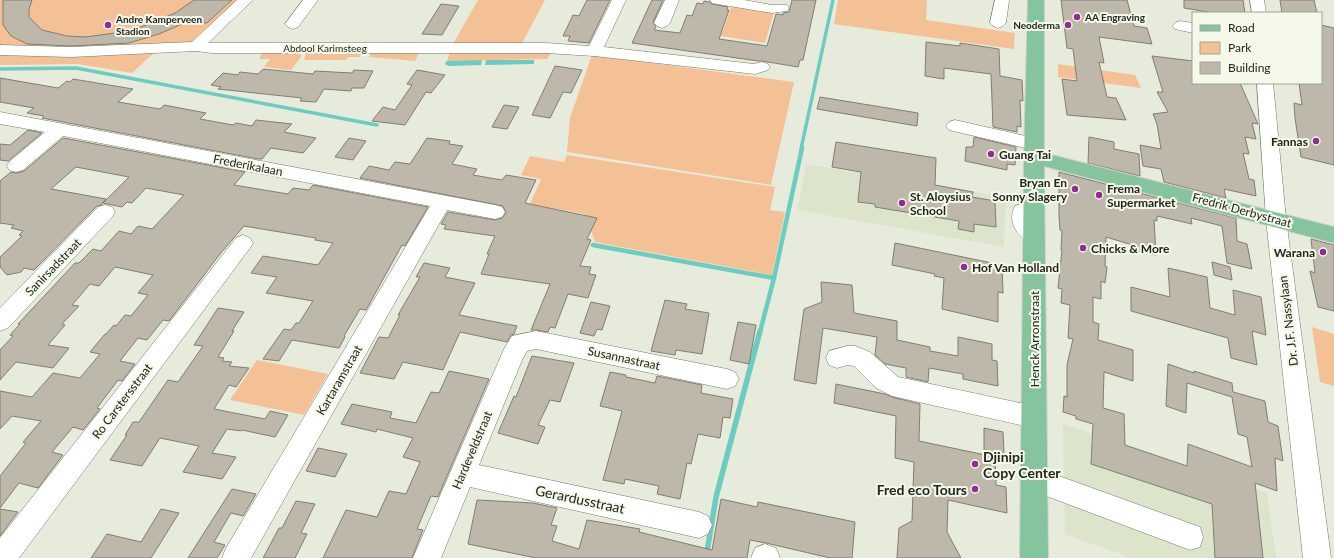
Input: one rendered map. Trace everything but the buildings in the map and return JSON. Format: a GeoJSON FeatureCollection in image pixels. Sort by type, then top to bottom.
{"type":"FeatureCollection","features":[{"type":"Feature","properties":{"kind":"main road","name":"Henck Arronstraat"},"geometry":{"type":"LineString","coordinates":[[1033,0],[1034,558]]}},
{"type":"Feature","properties":{"kind":"main road","name":"Fredrik Derbystraat"},"geometry":{"type":"LineString","coordinates":[[1034,150],[1334,235]]}},
{"type":"Feature","properties":{"kind":"street"},"geometry":{"type":"LineString","coordinates":[[196,46],[246,0]]}},
{"type":"Feature","properties":{"kind":"street"},"geometry":{"type":"LineString","coordinates":[[293,24],[311,0]]}},
{"type":"Feature","properties":{"kind":"street"},"geometry":{"type":"LineString","coordinates":[[594,51],[619,0]]}},
{"type":"Feature","properties":{"kind":"street"},"geometry":{"type":"LineString","coordinates":[[662,23],[672,0]]}},
{"type":"Feature","properties":{"kind":"street"},"geometry":{"type":"LineString","coordinates":[[717,0],[777,6]]}},
{"type":"Feature","properties":{"kind":"street"},"geometry":{"type":"LineString","coordinates":[[998,23],[1002,0]]}},
{"type":"Feature","properties":{"kind":"street"},"geometry":{"type":"LineString","coordinates":[[1258,0],[1259,12]]}},
{"type":"Feature","properties":{"kind":"street","name":"Abdool Karimsteeg"},"geometry":{"type":"LineString","coordinates":[[0,50],[71,52],[196,46],[212,48],[546,48],[594,51],[756,69],[762,67]]}},
{"type":"Feature","properties":{"kind":"street","name":"Dr. J.F. Nassylaan"},"geometry":{"type":"LineString","coordinates":[[1265,84],[1276,219],[1317,558]]}},
{"type":"Feature","properties":{"kind":"street","name":"Frederikalaan"},"geometry":{"type":"LineString","coordinates":[[0,118],[495,212]]}},
{"type":"Feature","properties":{"kind":"street"},"geometry":{"type":"LineString","coordinates":[[955,126],[1034,150]]}},
{"type":"Feature","properties":{"kind":"street"},"geometry":{"type":"LineString","coordinates":[[16,166],[60,129]]}},
{"type":"Feature","properties":{"kind":"street","name":"Kartaramstraat"},"geometry":{"type":"LineString","coordinates":[[236,558],[442,202]]}},
{"type":"Feature","properties":{"kind":"street","name":"Sanirsadstraat"},"geometry":{"type":"LineString","coordinates":[[0,322],[105,212]]}},
{"type":"Feature","properties":{"kind":"street","name":"Ro Carstersstraat"},"geometry":{"type":"LineString","coordinates":[[2,558],[243,243]]}},
{"type":"Feature","properties":{"kind":"street","name":"Susannastraat"},"geometry":{"type":"LineString","coordinates":[[520,343],[536,340],[727,380]]}},
{"type":"Feature","properties":{"kind":"street","name":"Hardeveldstraat"},"geometry":{"type":"LineString","coordinates":[[427,558],[512,356],[520,343]]}},
{"type":"Feature","properties":{"kind":"street"},"geometry":{"type":"LineString","coordinates":[[837,358],[844,355],[857,355],[868,362],[880,377],[892,386],[1034,417]]}},
{"type":"Feature","properties":{"kind":"street","name":"Gerardusstraat"},"geometry":{"type":"LineString","coordinates":[[462,473],[699,526]]}},
{"type":"Feature","properties":{"kind":"street"},"geometry":{"type":"LineString","coordinates":[[1034,479],[1190,537]]}},
{"type":"Feature","properties":{"kind":"shaded area","name":"St. Aloysius School"},"geometry":{"type":"Polygon","coordinates":[[[806,164],[1006,197],[1004,247],[798,210],[806,164]]]}},
{"type":"Feature","properties":{"kind":"shaded area"},"geometry":{"type":"Polygon","coordinates":[[[1063,424],[1267,493],[1276,558],[1131,558],[1065,534],[1063,424]]]}},
{"type":"Feature","properties":{"kind":"green space","name":"Andre Kamperveen Stadion"},"geometry":{"type":"Polygon","coordinates":[[[0,0],[244,0],[192,45],[0,48],[0,0]]]}},
{"type":"Feature","properties":{"kind":"green space"},"geometry":{"type":"Polygon","coordinates":[[[478,0],[545,0],[521,45],[453,44],[478,0]]]}},
{"type":"Feature","properties":{"kind":"green space"},"geometry":{"type":"Polygon","coordinates":[[[838,0],[927,0],[926,20],[1015,33],[1014,49],[834,24],[838,0]]]}},
{"type":"Feature","properties":{"kind":"green space"},"geometry":{"type":"Polygon","coordinates":[[[733,3],[775,9],[765,43],[721,36],[733,3]]]}},
{"type":"Feature","properties":{"kind":"green space"},"geometry":{"type":"Polygon","coordinates":[[[158,49],[132,73],[78,64],[0,65],[0,52],[158,49]]]}},
{"type":"Feature","properties":{"kind":"green space"},"geometry":{"type":"Polygon","coordinates":[[[363,49],[360,57],[348,57],[346,60],[304,60],[307,51],[363,49]]]}},
{"type":"Feature","properties":{"kind":"green space"},"geometry":{"type":"Polygon","coordinates":[[[372,49],[420,51],[415,61],[369,57],[372,49]]]}},
{"type":"Feature","properties":{"kind":"green space"},"geometry":{"type":"Polygon","coordinates":[[[264,50],[298,51],[301,54],[301,57],[291,70],[264,67],[270,59],[259,59],[264,50]]]}},
{"type":"Feature","properties":{"kind":"green space"},"geometry":{"type":"Polygon","coordinates":[[[451,50],[552,52],[547,59],[447,61],[451,50]]]}},
{"type":"Feature","properties":{"kind":"green space"},"geometry":{"type":"Polygon","coordinates":[[[592,55],[794,82],[771,185],[567,152],[570,118],[592,55]]]}},
{"type":"Feature","properties":{"kind":"green space"},"geometry":{"type":"Polygon","coordinates":[[[1058,64],[1135,75],[1141,88],[1058,77],[1058,64]]]}},
{"type":"Feature","properties":{"kind":"green space"},"geometry":{"type":"Polygon","coordinates":[[[567,155],[775,187],[770,210],[785,212],[772,275],[595,242],[585,214],[530,204],[541,179],[521,175],[530,156],[564,162],[567,155]]]}},
{"type":"Feature","properties":{"kind":"green space"},"geometry":{"type":"Polygon","coordinates":[[[1312,327],[1334,334],[1334,386],[1320,382],[1312,327]]]}},
{"type":"Feature","properties":{"kind":"green space"},"geometry":{"type":"Polygon","coordinates":[[[257,360],[328,374],[304,415],[230,400],[257,360]]]}},
{"type":"Feature","properties":{"kind":"water"},"geometry":{"type":"Polygon","coordinates":[[[482,60],[481,65],[450,66],[446,65],[445,63],[447,61],[482,60]]]}},
{"type":"Feature","properties":{"kind":"water"},"geometry":{"type":"Polygon","coordinates":[[[486,60],[534,60],[534,64],[485,65],[486,60]]]}},
{"type":"Feature","properties":{"kind":"waterway"},"geometry":{"type":"LineString","coordinates":[[801,149],[833,0]]}},
{"type":"Feature","properties":{"kind":"waterway"},"geometry":{"type":"LineString","coordinates":[[0,69],[76,68],[377,125]]}},
{"type":"Feature","properties":{"kind":"waterway"},"geometry":{"type":"LineString","coordinates":[[774,278],[802,148]]}},
{"type":"Feature","properties":{"kind":"waterway"},"geometry":{"type":"LineString","coordinates":[[593,245],[774,278]]}},
{"type":"Feature","properties":{"kind":"waterway"},"geometry":{"type":"LineString","coordinates":[[760,332],[774,278]]}},
{"type":"Feature","properties":{"kind":"waterway"},"geometry":{"type":"LineString","coordinates":[[706,558],[716,497],[760,331]]}},
{"type":"Feature","properties":{"kind":"place","name":"AA Engraving"},"geometry":{"type":"Point","coordinates":[1077,17]}},
{"type":"Feature","properties":{"kind":"place","name":"Andre Kamperveen Stadion"},"geometry":{"type":"Point","coordinates":[108,25]}},
{"type":"Feature","properties":{"kind":"place","name":"Neoderma"},"geometry":{"type":"Point","coordinates":[1068,25]}},
{"type":"Feature","properties":{"kind":"place","name":"Fannas"},"geometry":{"type":"Point","coordinates":[1316,141]}},
{"type":"Feature","properties":{"kind":"place","name":"Guang Tai"},"geometry":{"type":"Point","coordinates":[991,154]}},
{"type":"Feature","properties":{"kind":"place","name":"Bryan En Sonny Slagery"},"geometry":{"type":"Point","coordinates":[1075,189]}},
{"type":"Feature","properties":{"kind":"place","name":"Frema Supermarket"},"geometry":{"type":"Point","coordinates":[1099,195]}},
{"type":"Feature","properties":{"kind":"place","name":"St. Aloysius School"},"geometry":{"type":"Point","coordinates":[902,203]}},
{"type":"Feature","properties":{"kind":"place","name":"Chicks & More"},"geometry":{"type":"Point","coordinates":[1083,248]}},
{"type":"Feature","properties":{"kind":"place","name":"Warana"},"geometry":{"type":"Point","coordinates":[1323,252]}},
{"type":"Feature","properties":{"kind":"place","name":"Hof Van Holland"},"geometry":{"type":"Point","coordinates":[964,267]}},
{"type":"Feature","properties":{"kind":"place","name":"Djinipi Copy Center"},"geometry":{"type":"Point","coordinates":[975,464]}},
{"type":"Feature","properties":{"kind":"place","name":"Fred eco Tours"},"geometry":{"type":"Point","coordinates":[975,489]}}]}
